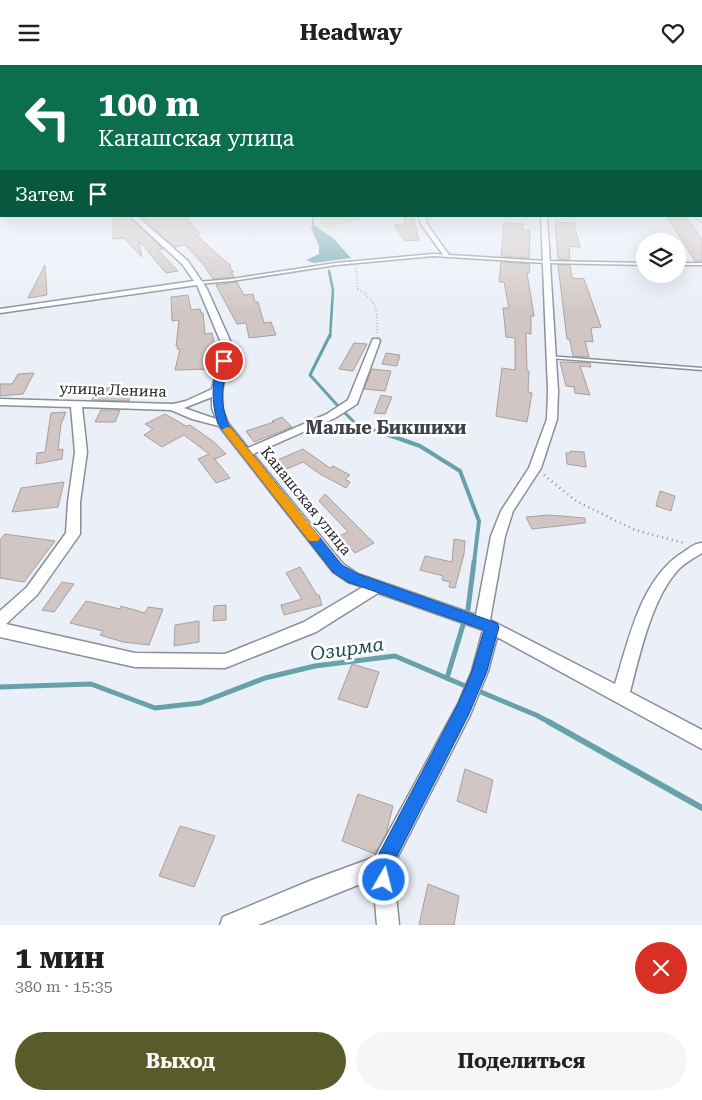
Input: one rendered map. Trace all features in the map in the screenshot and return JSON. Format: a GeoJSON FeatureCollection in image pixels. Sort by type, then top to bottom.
{"type":"FeatureCollection","features":[{"type":"Feature","properties":{"kind":"street","name":"Канашская улица"},"geometry":{"type":"LineString","coordinates":[[153,234],[185,263],[203,289],[227,345],[217,391],[217,409],[223,424],[338,568],[353,578],[376,587],[487,626],[702,740]]}},
{"type":"Feature","properties":{"kind":"street"},"geometry":{"type":"LineString","coordinates":[[431,234],[446,255]]}},
{"type":"Feature","properties":{"kind":"street"},"geometry":{"type":"LineString","coordinates":[[388,925],[382,865],[464,709],[480,671],[498,536],[508,511],[535,468],[552,419],[553,391],[545,234]]}},
{"type":"Feature","properties":{"kind":"street"},"geometry":{"type":"LineString","coordinates":[[0,311],[198,283]]}},
{"type":"Feature","properties":{"kind":"street"},"geometry":{"type":"LineString","coordinates":[[245,453],[331,416],[353,402],[358,382],[376,341]]}},
{"type":"Feature","properties":{"kind":"street"},"geometry":{"type":"LineString","coordinates":[[173,407],[189,404],[217,391]]}},
{"type":"Feature","properties":{"kind":"street","name":"улица Ленина"},"geometry":{"type":"LineString","coordinates":[[0,402],[173,407],[196,417],[223,424]]}},
{"type":"Feature","properties":{"kind":"street"},"geometry":{"type":"LineString","coordinates":[[0,620],[32,591],[74,534],[74,502],[81,452],[76,403]]}},
{"type":"Feature","properties":{"kind":"street"},"geometry":{"type":"LineString","coordinates":[[620,696],[636,644],[655,594],[672,566],[701,548]]}},
{"type":"Feature","properties":{"kind":"street"},"geometry":{"type":"LineString","coordinates":[[0,629],[23,637],[135,660],[225,661],[310,627],[376,587]]}},
{"type":"Feature","properties":{"kind":"street"},"geometry":{"type":"LineString","coordinates":[[231,925],[312,891],[382,865]]}},
{"type":"Feature","properties":{"kind":"lane"},"geometry":{"type":"LineString","coordinates":[[198,283],[413,256],[446,255],[546,262],[636,264]]}},
{"type":"Feature","properties":{"kind":"lane"},"geometry":{"type":"LineString","coordinates":[[686,264],[702,264]]}},
{"type":"Feature","properties":{"kind":"lane"},"geometry":{"type":"LineString","coordinates":[[550,357],[702,369]]}},
{"type":"Feature","properties":{"kind":"path"},"geometry":{"type":"LineString","coordinates":[[336,234],[356,262],[358,289],[370,296],[378,317],[376,341]]}},
{"type":"Feature","properties":{"kind":"path"},"geometry":{"type":"LineString","coordinates":[[535,468],[576,501],[635,530],[701,548]]}},
{"type":"Feature","properties":{"kind":"water"},"geometry":{"type":"Polygon","coordinates":[[[314,234],[327,234],[351,258],[314,263],[306,260],[319,254],[319,246],[314,234]]]}},
{"type":"Feature","properties":{"kind":"building"},"geometry":{"type":"Polygon","coordinates":[[[113,234],[147,234],[163,249],[158,250],[178,271],[166,273],[139,241],[142,257],[124,238],[113,239],[113,234]]]}},
{"type":"Feature","properties":{"kind":"building"},"geometry":{"type":"Polygon","coordinates":[[[160,234],[199,234],[196,235],[231,266],[229,267],[234,272],[231,272],[234,277],[213,279],[203,264],[185,245],[175,247],[160,234]]]}},
{"type":"Feature","properties":{"kind":"building"},"geometry":{"type":"Polygon","coordinates":[[[400,234],[418,234],[419,240],[405,241],[400,234]]]}},
{"type":"Feature","properties":{"kind":"building"},"geometry":{"type":"Polygon","coordinates":[[[503,234],[530,234],[529,258],[501,256],[503,234]]]}},
{"type":"Feature","properties":{"kind":"building"},"geometry":{"type":"Polygon","coordinates":[[[556,234],[577,234],[580,247],[569,246],[570,260],[558,259],[556,234]]]}},
{"type":"Feature","properties":{"kind":"building"},"geometry":{"type":"Polygon","coordinates":[[[686,234],[698,234],[702,240],[702,261],[695,261],[686,247],[686,234]]]}},
{"type":"Feature","properties":{"kind":"building"},"geometry":{"type":"Polygon","coordinates":[[[501,262],[530,264],[529,273],[527,273],[534,316],[531,316],[531,334],[526,333],[527,371],[529,371],[528,392],[532,393],[527,422],[496,416],[502,368],[515,370],[515,338],[506,337],[503,308],[509,308],[504,282],[499,282],[501,262]]]}},
{"type":"Feature","properties":{"kind":"building"},"geometry":{"type":"Polygon","coordinates":[[[45,265],[47,295],[28,298],[45,265]]]}},
{"type":"Feature","properties":{"kind":"building"},"geometry":{"type":"Polygon","coordinates":[[[558,265],[570,265],[572,278],[584,279],[601,327],[591,328],[593,342],[585,341],[589,357],[573,356],[570,340],[567,339],[558,265]]]}},
{"type":"Feature","properties":{"kind":"building"},"geometry":{"type":"Polygon","coordinates":[[[237,282],[244,295],[253,294],[255,302],[258,302],[264,323],[271,322],[276,335],[249,338],[246,323],[237,324],[216,285],[237,282]]]}},
{"type":"Feature","properties":{"kind":"building"},"geometry":{"type":"Polygon","coordinates":[[[188,295],[191,310],[200,309],[201,313],[203,313],[205,334],[212,333],[216,351],[212,369],[175,370],[180,349],[177,349],[178,346],[176,346],[179,320],[172,321],[171,297],[188,295]]]}},
{"type":"Feature","properties":{"kind":"building"},"geometry":{"type":"Polygon","coordinates":[[[354,343],[367,344],[353,371],[339,369],[354,343]]]}},
{"type":"Feature","properties":{"kind":"building"},"geometry":{"type":"Polygon","coordinates":[[[386,353],[400,355],[397,366],[382,364],[386,353]]]}},
{"type":"Feature","properties":{"kind":"building"},"geometry":{"type":"Polygon","coordinates":[[[560,362],[590,363],[591,367],[580,366],[590,395],[575,393],[574,387],[566,386],[560,362]]]}},
{"type":"Feature","properties":{"kind":"building"},"geometry":{"type":"Polygon","coordinates":[[[372,369],[391,371],[385,391],[364,389],[372,369]]]}},
{"type":"Feature","properties":{"kind":"building"},"geometry":{"type":"Polygon","coordinates":[[[34,373],[23,394],[0,396],[0,384],[12,384],[18,374],[34,373]]]}},
{"type":"Feature","properties":{"kind":"building"},"geometry":{"type":"Polygon","coordinates":[[[132,386],[129,401],[92,400],[96,389],[132,386]]]}},
{"type":"Feature","properties":{"kind":"building"},"geometry":{"type":"Polygon","coordinates":[[[381,395],[392,397],[385,414],[374,413],[381,395]]]}},
{"type":"Feature","properties":{"kind":"building"},"geometry":{"type":"Polygon","coordinates":[[[101,410],[120,410],[115,422],[95,422],[101,410]]]}},
{"type":"Feature","properties":{"kind":"building"},"geometry":{"type":"Polygon","coordinates":[[[66,412],[61,424],[58,450],[63,449],[62,459],[36,464],[37,453],[45,452],[51,413],[66,412]]]}},
{"type":"Feature","properties":{"kind":"building"},"geometry":{"type":"Polygon","coordinates":[[[165,414],[186,426],[190,425],[214,442],[226,454],[215,459],[213,457],[230,478],[216,483],[198,459],[209,454],[184,435],[162,447],[144,435],[153,429],[145,424],[165,414]]]}},
{"type":"Feature","properties":{"kind":"building"},"geometry":{"type":"Polygon","coordinates":[[[282,417],[292,427],[254,442],[246,431],[274,422],[272,421],[282,417]]]}},
{"type":"Feature","properties":{"kind":"building"},"geometry":{"type":"Polygon","coordinates":[[[303,449],[330,468],[333,466],[350,475],[345,479],[350,482],[346,488],[303,462],[282,471],[273,462],[303,449]]]}},
{"type":"Feature","properties":{"kind":"building"},"geometry":{"type":"Polygon","coordinates":[[[570,451],[584,452],[586,467],[567,464],[566,453],[570,453],[570,451]]]}},
{"type":"Feature","properties":{"kind":"building"},"geometry":{"type":"Polygon","coordinates":[[[64,482],[58,507],[12,512],[21,488],[64,482]]]}},
{"type":"Feature","properties":{"kind":"building"},"geometry":{"type":"Polygon","coordinates":[[[660,491],[675,496],[671,511],[656,506],[660,491]]]}},
{"type":"Feature","properties":{"kind":"building"},"geometry":{"type":"Polygon","coordinates":[[[325,494],[374,543],[355,553],[339,536],[348,532],[319,501],[325,494]]]}},
{"type":"Feature","properties":{"kind":"building"},"geometry":{"type":"Polygon","coordinates":[[[549,515],[585,518],[585,523],[532,529],[526,517],[549,515]]]}},
{"type":"Feature","properties":{"kind":"building"},"geometry":{"type":"Polygon","coordinates":[[[5,534],[55,541],[24,582],[0,578],[0,540],[5,534]]]}},
{"type":"Feature","properties":{"kind":"building"},"geometry":{"type":"Polygon","coordinates":[[[454,539],[465,541],[464,554],[455,588],[449,587],[450,582],[442,580],[443,576],[420,570],[425,556],[452,562],[454,539]]]}},
{"type":"Feature","properties":{"kind":"building"},"geometry":{"type":"Polygon","coordinates":[[[300,567],[317,595],[319,595],[322,605],[284,615],[281,605],[302,599],[286,573],[300,567]]]}},
{"type":"Feature","properties":{"kind":"building"},"geometry":{"type":"Polygon","coordinates":[[[62,582],[74,584],[54,612],[42,610],[62,582]]]}},
{"type":"Feature","properties":{"kind":"building"},"geometry":{"type":"Polygon","coordinates":[[[86,601],[120,609],[121,606],[145,613],[148,607],[163,609],[149,645],[123,642],[100,635],[103,631],[70,623],[86,601]]]}},
{"type":"Feature","properties":{"kind":"building"},"geometry":{"type":"Polygon","coordinates":[[[226,605],[226,620],[213,621],[214,606],[226,605]]]}},
{"type":"Feature","properties":{"kind":"building"},"geometry":{"type":"Polygon","coordinates":[[[199,621],[199,642],[174,646],[175,625],[199,621]]]}},
{"type":"Feature","properties":{"kind":"building"},"geometry":{"type":"Polygon","coordinates":[[[352,664],[379,672],[367,708],[338,699],[352,664]]]}},
{"type":"Feature","properties":{"kind":"building"},"geometry":{"type":"Polygon","coordinates":[[[465,769],[493,780],[486,813],[457,801],[465,769]]]}},
{"type":"Feature","properties":{"kind":"building"},"geometry":{"type":"Polygon","coordinates":[[[358,794],[393,806],[386,834],[375,854],[342,841],[358,794]]]}},
{"type":"Feature","properties":{"kind":"building"},"geometry":{"type":"Polygon","coordinates":[[[180,826],[215,836],[194,887],[159,876],[180,826]]]}},
{"type":"Feature","properties":{"kind":"building"},"geometry":{"type":"Polygon","coordinates":[[[428,884],[459,896],[454,925],[419,925],[428,884]]]}},
{"type":"Feature","properties":{"kind":"waterway"},"geometry":{"type":"LineString","coordinates":[[329,271],[333,290],[330,337]]}},
{"type":"Feature","properties":{"kind":"waterway"},"geometry":{"type":"LineString","coordinates":[[330,335],[310,375],[338,406]]}},
{"type":"Feature","properties":{"kind":"waterway"},"geometry":{"type":"LineString","coordinates":[[344,412],[356,424],[393,437]]}},
{"type":"Feature","properties":{"kind":"waterway"},"geometry":{"type":"LineString","coordinates":[[389,435],[420,446],[460,471],[479,521],[474,563]]}},
{"type":"Feature","properties":{"kind":"waterway"},"geometry":{"type":"LineString","coordinates":[[468,609],[474,562]]}},
{"type":"Feature","properties":{"kind":"waterway"},"geometry":{"type":"LineString","coordinates":[[447,678],[463,625]]}},
{"type":"Feature","properties":{"kind":"waterway","name":"Озирма"},"geometry":{"type":"LineString","coordinates":[[0,687],[91,684],[155,708],[200,703],[265,678],[315,666],[395,656],[470,688]]}},
{"type":"Feature","properties":{"kind":"waterway","name":"Озирма"},"geometry":{"type":"LineString","coordinates":[[476,690],[551,723]]}},
{"type":"Feature","properties":{"kind":"waterway","name":"Озирма"},"geometry":{"type":"LineString","coordinates":[[549,722],[702,808]]}},
{"type":"Feature","properties":{"kind":"slow traffic"},"geometry":{"type":"LineString","coordinates":[[227,430],[314,538]]}},
{"type":"Feature","properties":{"kind":"district","name":"Малые Бикшихи"},"geometry":{"type":"Point","coordinates":[386,427]}},
{"type":"Feature","properties":{"kind":"route"},"geometry":{"type":"LineString","coordinates":[[224,361],[217,391],[217,409],[223,424],[338,568],[353,578],[492,627],[480,671],[464,709],[382,865],[384,880]]}}]}
